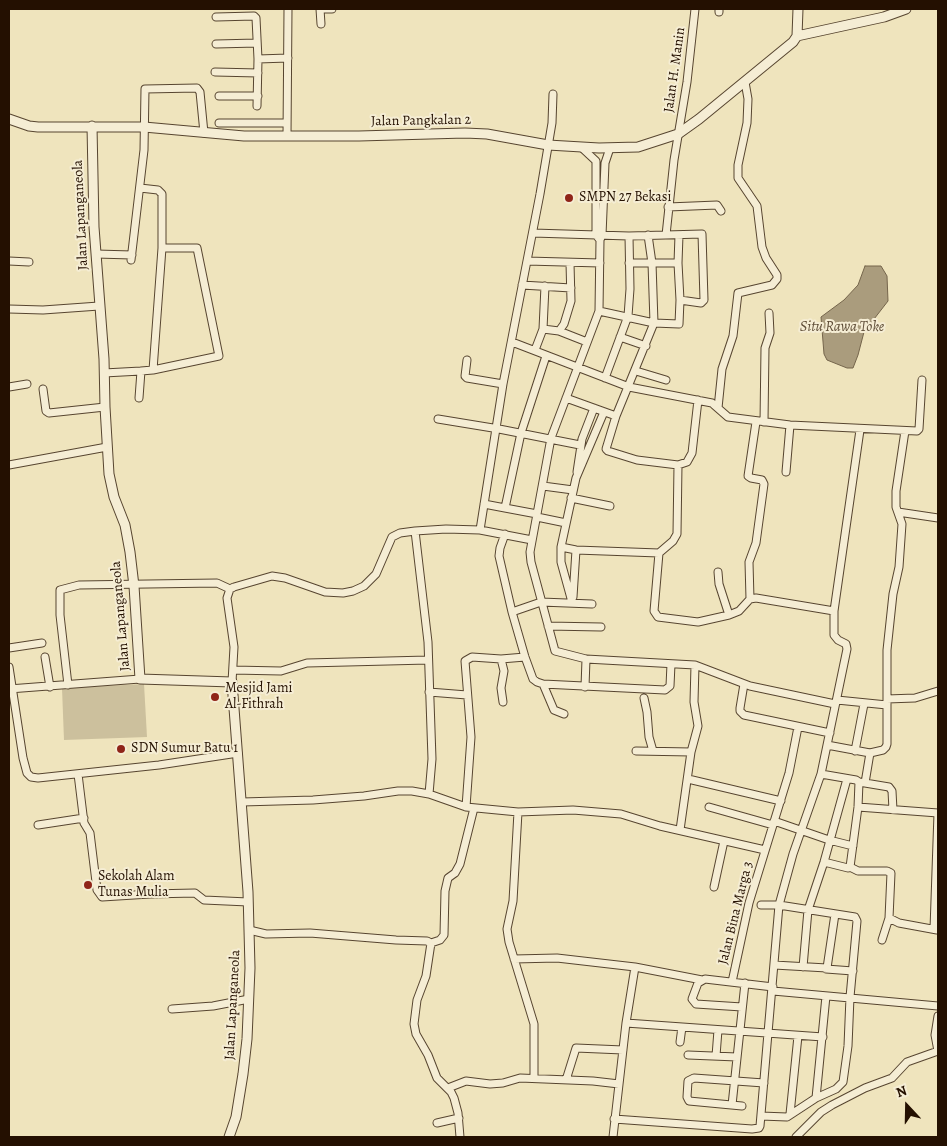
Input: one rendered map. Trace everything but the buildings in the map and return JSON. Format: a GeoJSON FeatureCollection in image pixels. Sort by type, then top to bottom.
{"type":"FeatureCollection","features":[{"type":"Feature","properties":{"kind":"street"},"geometry":{"type":"LineString","coordinates":[[287,136],[288,9]]}},
{"type":"Feature","properties":{"kind":"street"},"geometry":{"type":"LineString","coordinates":[[321,24],[320,9],[332,9]]}},
{"type":"Feature","properties":{"kind":"street","name":"Jalan H. Manin"},"geometry":{"type":"LineString","coordinates":[[666,235],[668,207],[687,82],[695,9]]}},
{"type":"Feature","properties":{"kind":"street"},"geometry":{"type":"LineString","coordinates":[[798,9],[797,36],[884,16],[906,9]]}},
{"type":"Feature","properties":{"kind":"street"},"geometry":{"type":"LineString","coordinates":[[216,17],[256,17],[258,106]]}},
{"type":"Feature","properties":{"kind":"street","name":"Jalan Pangkalan 2"},"geometry":{"type":"LineString","coordinates":[[9,119],[29,126],[144,127],[204,133],[287,136],[378,136],[465,133],[487,134],[548,145],[610,148],[638,147],[678,134],[721,103],[793,42],[797,36]]}},
{"type":"Feature","properties":{"kind":"street"},"geometry":{"type":"LineString","coordinates":[[216,44],[258,44]]}},
{"type":"Feature","properties":{"kind":"street"},"geometry":{"type":"LineString","coordinates":[[258,59],[288,58]]}},
{"type":"Feature","properties":{"kind":"street"},"geometry":{"type":"LineString","coordinates":[[215,72],[258,73]]}},
{"type":"Feature","properties":{"kind":"street"},"geometry":{"type":"LineString","coordinates":[[718,408],[722,369],[733,336],[738,293],[772,285],[777,279],[777,275],[766,258],[762,246],[757,206],[738,178],[738,165],[748,119],[748,99],[745,82]]}},
{"type":"Feature","properties":{"kind":"street"},"geometry":{"type":"LineString","coordinates":[[96,254],[132,257],[144,150],[145,89],[197,88],[200,92],[204,133]]}},
{"type":"Feature","properties":{"kind":"street"},"geometry":{"type":"LineString","coordinates":[[480,530],[503,384],[533,233],[552,123],[553,94]]}},
{"type":"Feature","properties":{"kind":"street"},"geometry":{"type":"LineString","coordinates":[[220,96],[258,96]]}},
{"type":"Feature","properties":{"kind":"street"},"geometry":{"type":"LineString","coordinates":[[219,123],[287,123]]}},
{"type":"Feature","properties":{"kind":"street","name":"Jalan Lapanganeola"},"geometry":{"type":"LineString","coordinates":[[92,126],[96,254],[104,359],[110,483],[115,502],[125,525],[134,586],[140,679],[232,682],[250,930],[247,1039],[241,1090],[236,1117],[229,1137]]}},
{"type":"Feature","properties":{"kind":"street"},"geometry":{"type":"LineString","coordinates":[[579,146],[601,163]]}},
{"type":"Feature","properties":{"kind":"street"},"geometry":{"type":"LineString","coordinates":[[610,148],[601,163],[599,311],[551,438],[530,557],[555,651],[586,659],[695,665],[744,684],[836,702],[864,704],[887,702],[915,698],[938,691]]}},
{"type":"Feature","properties":{"kind":"street"},"geometry":{"type":"LineString","coordinates":[[140,188],[161,192],[162,248],[153,370]]}},
{"type":"Feature","properties":{"kind":"street"},"geometry":{"type":"LineString","coordinates":[[668,207],[716,205],[721,210]]}},
{"type":"Feature","properties":{"kind":"street"},"geometry":{"type":"LineString","coordinates":[[533,233],[600,237],[702,234],[702,302],[680,300]]}},
{"type":"Feature","properties":{"kind":"street"},"geometry":{"type":"LineString","coordinates":[[648,235],[652,263],[654,324],[616,416],[606,446],[608,451],[637,460],[678,465],[687,462],[690,458],[698,400]]}},
{"type":"Feature","properties":{"kind":"street"},"geometry":{"type":"LineString","coordinates":[[599,311],[628,316],[654,324],[679,324],[679,235]]}},
{"type":"Feature","properties":{"kind":"street"},"geometry":{"type":"LineString","coordinates":[[605,378],[628,316],[630,289],[629,236]]}},
{"type":"Feature","properties":{"kind":"street"},"geometry":{"type":"LineString","coordinates":[[104,373],[141,372],[219,356],[197,248],[162,248]]}},
{"type":"Feature","properties":{"kind":"street"},"geometry":{"type":"LineString","coordinates":[[9,261],[29,262]]}},
{"type":"Feature","properties":{"kind":"street"},"geometry":{"type":"LineString","coordinates":[[527,261],[600,263]]}},
{"type":"Feature","properties":{"kind":"street"},"geometry":{"type":"LineString","coordinates":[[559,332],[570,308],[570,263]]}},
{"type":"Feature","properties":{"kind":"street"},"geometry":{"type":"LineString","coordinates":[[629,263],[678,264]]}},
{"type":"Feature","properties":{"kind":"street"},"geometry":{"type":"LineString","coordinates":[[522,284],[571,288]]}},
{"type":"Feature","properties":{"kind":"street"},"geometry":{"type":"LineString","coordinates":[[535,350],[542,330],[545,286]]}},
{"type":"Feature","properties":{"kind":"street"},"geometry":{"type":"LineString","coordinates":[[9,309],[43,310],[100,306]]}},
{"type":"Feature","properties":{"kind":"street"},"geometry":{"type":"LineString","coordinates":[[764,422],[766,348],[770,334],[769,313]]}},
{"type":"Feature","properties":{"kind":"street"},"geometry":{"type":"LineString","coordinates":[[542,330],[559,332],[587,342]]}},
{"type":"Feature","properties":{"kind":"street"},"geometry":{"type":"LineString","coordinates":[[620,337],[646,346]]}},
{"type":"Feature","properties":{"kind":"street"},"geometry":{"type":"LineString","coordinates":[[512,342],[629,387],[656,394],[712,403],[728,417],[756,422],[860,430],[917,431],[919,430],[922,380]]}},
{"type":"Feature","properties":{"kind":"street"},"geometry":{"type":"LineString","coordinates":[[505,508],[521,433],[546,356]]}},
{"type":"Feature","properties":{"kind":"street"},"geometry":{"type":"LineString","coordinates":[[467,360],[466,378],[503,384]]}},
{"type":"Feature","properties":{"kind":"street"},"geometry":{"type":"LineString","coordinates":[[636,371],[666,380]]}},
{"type":"Feature","properties":{"kind":"street"},"geometry":{"type":"LineString","coordinates":[[139,398],[141,372]]}},
{"type":"Feature","properties":{"kind":"street"},"geometry":{"type":"LineString","coordinates":[[9,387],[27,384]]}},
{"type":"Feature","properties":{"kind":"street"},"geometry":{"type":"LineString","coordinates":[[43,389],[46,410],[49,413],[105,407]]}},
{"type":"Feature","properties":{"kind":"street"},"geometry":{"type":"LineString","coordinates":[[566,398],[616,416]]}},
{"type":"Feature","properties":{"kind":"street"},"geometry":{"type":"LineString","coordinates":[[572,602],[561,562],[561,547],[576,478],[580,445],[594,408]]}},
{"type":"Feature","properties":{"kind":"street"},"geometry":{"type":"LineString","coordinates":[[576,478],[604,412]]}},
{"type":"Feature","properties":{"kind":"street"},"geometry":{"type":"LineString","coordinates":[[438,419],[551,438],[580,445]]}},
{"type":"Feature","properties":{"kind":"street"},"geometry":{"type":"LineString","coordinates":[[750,599],[749,568],[756,543],[764,484],[762,480],[748,476],[756,422]]}},
{"type":"Feature","properties":{"kind":"street"},"geometry":{"type":"LineString","coordinates":[[786,472],[790,425]]}},
{"type":"Feature","properties":{"kind":"street"},"geometry":{"type":"LineString","coordinates":[[614,1119],[757,1129],[760,1126],[779,904],[821,774],[847,648],[846,644],[838,640],[834,635],[834,611],[860,430]]}},
{"type":"Feature","properties":{"kind":"street"},"geometry":{"type":"LineString","coordinates":[[828,745],[870,753],[878,752],[886,747],[887,650],[889,624],[899,567],[902,524],[896,507],[896,491],[905,431]]}},
{"type":"Feature","properties":{"kind":"street"},"geometry":{"type":"LineString","coordinates":[[9,465],[108,447]]}},
{"type":"Feature","properties":{"kind":"street"},"geometry":{"type":"LineString","coordinates":[[561,547],[576,550],[659,553],[673,541],[677,534],[678,465]]}},
{"type":"Feature","properties":{"kind":"street"},"geometry":{"type":"LineString","coordinates":[[543,486],[610,506]]}},
{"type":"Feature","properties":{"kind":"street"},"geometry":{"type":"LineString","coordinates":[[484,504],[566,523]]}},
{"type":"Feature","properties":{"kind":"street"},"geometry":{"type":"LineString","coordinates":[[898,512],[938,518]]}},
{"type":"Feature","properties":{"kind":"street"},"geometry":{"type":"LineString","coordinates":[[68,685],[60,609],[60,590],[79,586],[217,583],[230,589],[272,576],[285,578],[326,592],[343,593],[359,589],[370,581],[376,574],[392,537],[400,533],[446,529],[480,530],[532,540]]}},
{"type":"Feature","properties":{"kind":"street"},"geometry":{"type":"LineString","coordinates":[[415,531],[425,614],[428,660],[432,759],[428,794]]}},
{"type":"Feature","properties":{"kind":"street"},"geometry":{"type":"LineString","coordinates":[[505,534],[499,556],[525,657],[533,679],[536,682],[585,687],[665,690],[670,686],[671,664]]}},
{"type":"Feature","properties":{"kind":"street"},"geometry":{"type":"LineString","coordinates":[[572,602],[576,550]]}},
{"type":"Feature","properties":{"kind":"street"},"geometry":{"type":"LineString","coordinates":[[659,553],[654,611],[658,617],[698,622],[729,616],[739,611],[750,599],[761,598],[834,611]]}},
{"type":"Feature","properties":{"kind":"street"},"geometry":{"type":"LineString","coordinates":[[718,572],[718,584],[729,616]]}},
{"type":"Feature","properties":{"kind":"street"},"geometry":{"type":"LineString","coordinates":[[230,589],[228,598],[233,638],[232,682]]}},
{"type":"Feature","properties":{"kind":"street"},"geometry":{"type":"LineString","coordinates":[[512,612],[541,602],[592,604]]}},
{"type":"Feature","properties":{"kind":"street"},"geometry":{"type":"LineString","coordinates":[[548,626],[600,627]]}},
{"type":"Feature","properties":{"kind":"street"},"geometry":{"type":"LineString","coordinates":[[9,648],[42,643]]}},
{"type":"Feature","properties":{"kind":"street"},"geometry":{"type":"LineString","coordinates":[[45,657],[50,687]]}},
{"type":"Feature","properties":{"kind":"street"},"geometry":{"type":"LineString","coordinates":[[250,930],[266,934],[310,933],[427,941],[431,943],[440,940],[444,935],[445,891],[448,878],[455,873],[460,864],[470,808],[471,737],[465,662],[466,659],[472,657],[501,659],[525,657]]}},
{"type":"Feature","properties":{"kind":"street"},"geometry":{"type":"LineString","coordinates":[[501,659],[504,671],[501,688],[504,702]]}},
{"type":"Feature","properties":{"kind":"street"},"geometry":{"type":"LineString","coordinates":[[585,687],[586,659]]}},
{"type":"Feature","properties":{"kind":"street"},"geometry":{"type":"LineString","coordinates":[[233,670],[275,672],[307,663],[428,660]]}},
{"type":"Feature","properties":{"kind":"street"},"geometry":{"type":"LineString","coordinates":[[680,830],[691,752],[698,726],[694,702],[695,665]]}},
{"type":"Feature","properties":{"kind":"street"},"geometry":{"type":"LineString","coordinates":[[9,667],[10,689],[17,715],[23,758],[29,775],[38,778],[78,774],[238,753]]}},
{"type":"Feature","properties":{"kind":"street"},"geometry":{"type":"LineString","coordinates":[[10,689],[140,679]]}},
{"type":"Feature","properties":{"kind":"street"},"geometry":{"type":"LineString","coordinates":[[543,684],[554,710],[564,714]]}},
{"type":"Feature","properties":{"kind":"street"},"geometry":{"type":"LineString","coordinates":[[744,684],[740,708],[742,713],[830,733]]}},
{"type":"Feature","properties":{"kind":"street"},"geometry":{"type":"LineString","coordinates":[[429,692],[468,695]]}},
{"type":"Feature","properties":{"kind":"street"},"geometry":{"type":"LineString","coordinates":[[644,698],[649,737],[653,751]]}},
{"type":"Feature","properties":{"kind":"street"},"geometry":{"type":"LineString","coordinates":[[855,751],[864,704]]}},
{"type":"Feature","properties":{"kind":"street","name":"Jalan Bina Marga 3"},"geometry":{"type":"LineString","coordinates":[[732,982],[748,903],[793,759],[798,727]]}},
{"type":"Feature","properties":{"kind":"street"},"geometry":{"type":"LineString","coordinates":[[636,751],[691,752]]}},
{"type":"Feature","properties":{"kind":"street"},"geometry":{"type":"LineString","coordinates":[[850,866],[862,782],[870,753]]}},
{"type":"Feature","properties":{"kind":"street"},"geometry":{"type":"LineString","coordinates":[[78,774],[84,818],[89,830],[97,890],[102,897],[195,893],[204,900],[248,902]]}},
{"type":"Feature","properties":{"kind":"street"},"geometry":{"type":"LineString","coordinates":[[821,774],[891,788],[893,810]]}},
{"type":"Feature","properties":{"kind":"street"},"geometry":{"type":"LineString","coordinates":[[688,779],[781,801]]}},
{"type":"Feature","properties":{"kind":"street"},"geometry":{"type":"LineString","coordinates":[[803,967],[808,910],[824,862],[847,779]]}},
{"type":"Feature","properties":{"kind":"street"},"geometry":{"type":"LineString","coordinates":[[242,802],[344,798],[398,791],[428,794],[470,808],[518,812],[607,812],[621,814],[765,850]]}},
{"type":"Feature","properties":{"kind":"street"},"geometry":{"type":"LineString","coordinates":[[709,807],[802,830],[853,846]]}},
{"type":"Feature","properties":{"kind":"street"},"geometry":{"type":"LineString","coordinates":[[858,807],[938,813],[936,930],[899,923],[889,918]]}},
{"type":"Feature","properties":{"kind":"street"},"geometry":{"type":"LineString","coordinates":[[518,812],[513,901],[507,929],[534,1024],[534,1078]]}},
{"type":"Feature","properties":{"kind":"street"},"geometry":{"type":"LineString","coordinates":[[38,825],[84,818]]}},
{"type":"Feature","properties":{"kind":"street"},"geometry":{"type":"LineString","coordinates":[[714,887],[724,841]]}},
{"type":"Feature","properties":{"kind":"street"},"geometry":{"type":"LineString","coordinates":[[824,862],[848,868],[850,866],[858,871],[887,871],[891,873],[889,918],[882,940]]}},
{"type":"Feature","properties":{"kind":"street"},"geometry":{"type":"LineString","coordinates":[[761,905],[779,904],[856,918],[848,1046],[843,1082],[836,1090],[816,1098],[785,1118],[761,1116]]}},
{"type":"Feature","properties":{"kind":"street"},"geometry":{"type":"LineString","coordinates":[[826,968],[835,914]]}},
{"type":"Feature","properties":{"kind":"street"},"geometry":{"type":"LineString","coordinates":[[431,943],[426,976],[417,1000],[414,1024],[416,1034],[428,1055],[437,1078],[448,1088],[454,1098],[459,1118],[460,1137]]}},
{"type":"Feature","properties":{"kind":"street"},"geometry":{"type":"LineString","coordinates":[[514,958],[556,958],[635,967],[702,980],[745,983],[826,996],[938,1006]]}},
{"type":"Feature","properties":{"kind":"street"},"geometry":{"type":"LineString","coordinates":[[774,965],[853,971]]}},
{"type":"Feature","properties":{"kind":"street"},"geometry":{"type":"LineString","coordinates":[[613,1137],[626,1023],[635,967]]}},
{"type":"Feature","properties":{"kind":"street"},"geometry":{"type":"LineString","coordinates":[[702,980],[698,983],[692,999],[694,1003],[742,1007]]}},
{"type":"Feature","properties":{"kind":"street"},"geometry":{"type":"LineString","coordinates":[[732,1105],[745,983]]}},
{"type":"Feature","properties":{"kind":"street"},"geometry":{"type":"LineString","coordinates":[[816,1098],[826,996]]}},
{"type":"Feature","properties":{"kind":"street"},"geometry":{"type":"LineString","coordinates":[[172,1009],[213,1006],[249,999]]}},
{"type":"Feature","properties":{"kind":"street"},"geometry":{"type":"LineString","coordinates":[[796,1137],[821,1112],[832,1105],[865,1088],[892,1078],[907,1062],[938,1051],[935,1035],[938,1016]]}},
{"type":"Feature","properties":{"kind":"street"},"geometry":{"type":"LineString","coordinates":[[626,1023],[823,1037]]}},
{"type":"Feature","properties":{"kind":"street"},"geometry":{"type":"LineString","coordinates":[[680,1042],[682,1027]]}},
{"type":"Feature","properties":{"kind":"street"},"geometry":{"type":"LineString","coordinates":[[716,1056],[718,1030]]}},
{"type":"Feature","properties":{"kind":"street"},"geometry":{"type":"LineString","coordinates":[[790,1114],[798,1036]]}},
{"type":"Feature","properties":{"kind":"street"},"geometry":{"type":"LineString","coordinates":[[566,1080],[576,1048],[623,1050]]}},
{"type":"Feature","properties":{"kind":"street"},"geometry":{"type":"LineString","coordinates":[[688,1055],[737,1057]]}},
{"type":"Feature","properties":{"kind":"street"},"geometry":{"type":"LineString","coordinates":[[448,1088],[466,1082],[490,1084],[503,1083],[520,1078],[619,1084]]}},
{"type":"Feature","properties":{"kind":"street"},"geometry":{"type":"LineString","coordinates":[[742,1106],[689,1101],[687,1097],[688,1080],[694,1078],[764,1083]]}},
{"type":"Feature","properties":{"kind":"street"},"geometry":{"type":"LineString","coordinates":[[437,1123],[459,1118]]}},
{"type":"Feature","properties":{"kind":"shaded area"},"geometry":{"type":"Polygon","coordinates":[[[144,684],[147,737],[64,740],[62,688],[144,684]]]}},
{"type":"Feature","properties":{"kind":"water","name":"Situ Rawa Toke"},"geometry":{"type":"Polygon","coordinates":[[[865,266],[881,266],[887,276],[888,301],[864,332],[853,368],[847,368],[827,360],[824,354],[821,317],[844,300],[858,285],[865,266]]]}},
{"type":"Feature","properties":{"kind":"place","name":"SMPN 27 Bekasi"},"geometry":{"type":"Point","coordinates":[569,198]}},
{"type":"Feature","properties":{"kind":"place","name":"Mesjid Jami Al-Fithrah"},"geometry":{"type":"Point","coordinates":[215,697]}},
{"type":"Feature","properties":{"kind":"place","name":"SDN Sumur Batu 1"},"geometry":{"type":"Point","coordinates":[121,749]}},
{"type":"Feature","properties":{"kind":"place","name":"Sekolah Alam Tunas Mulia"},"geometry":{"type":"Point","coordinates":[88,885]}}]}
